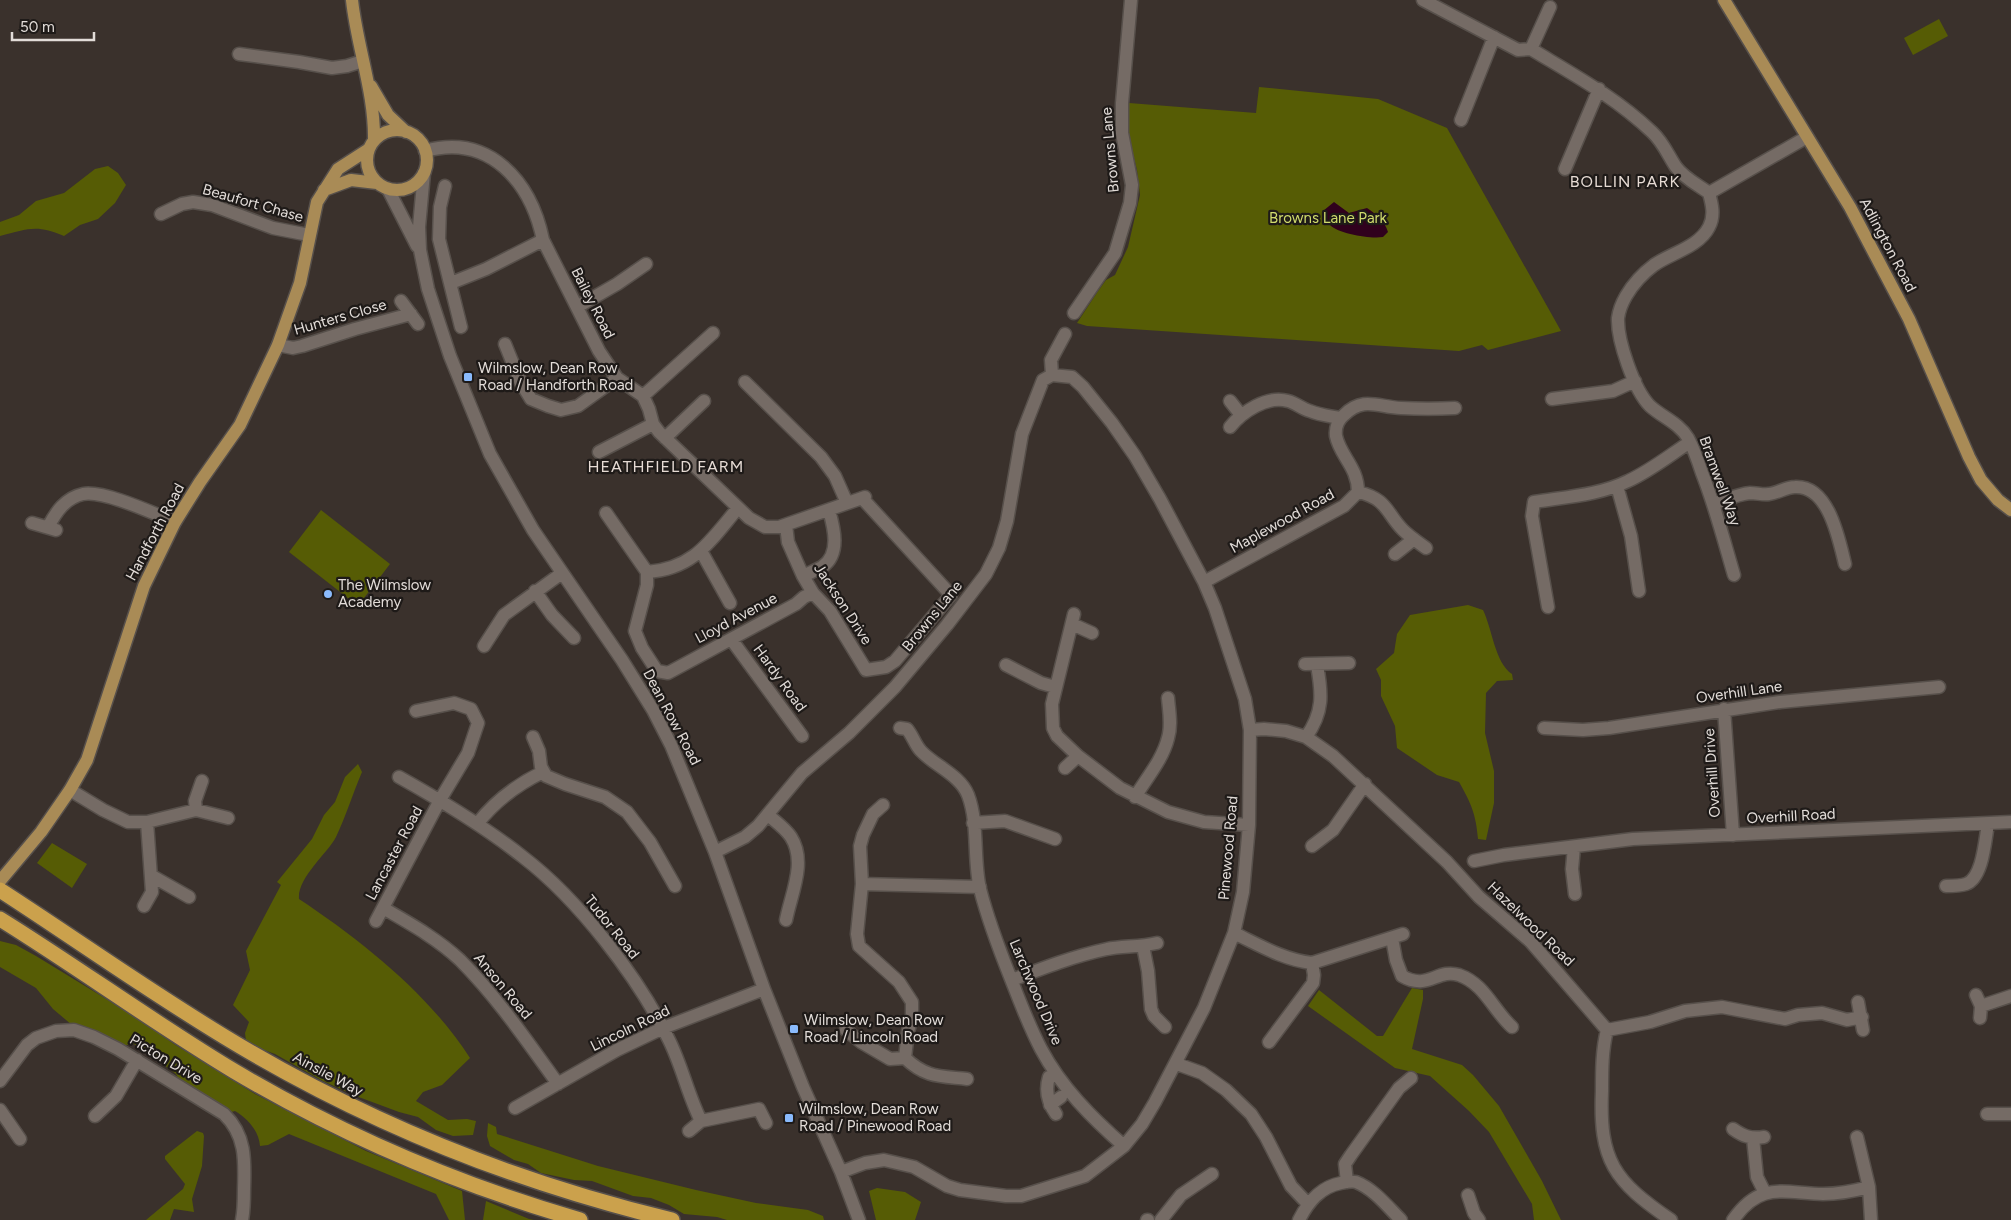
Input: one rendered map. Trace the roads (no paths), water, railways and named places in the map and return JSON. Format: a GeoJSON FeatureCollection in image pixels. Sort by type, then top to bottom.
{"type":"FeatureCollection","features":[{"type":"Feature","properties":{"kind":"highway","name":"Ainslie Way"},"geometry":{"type":"LineString","coordinates":[[0,890],[157,995],[229,1040],[367,1115],[421,1139],[535,1181],[627,1209],[672,1220]]}},
{"type":"Feature","properties":{"kind":"highway"},"geometry":{"type":"LineString","coordinates":[[0,919],[234,1070],[308,1112],[364,1140],[417,1163],[531,1206],[580,1220]]}},
{"type":"Feature","properties":{"kind":"main road"},"geometry":{"type":"LineString","coordinates":[[352,0],[363,61],[370,84],[374,124],[367,166],[372,178],[382,186]]}},
{"type":"Feature","properties":{"kind":"main road","name":"Adlington Road"},"geometry":{"type":"LineString","coordinates":[[1724,0],[1850,207],[1910,318],[1969,457],[1981,480],[1998,500],[2011,510]]}},
{"type":"Feature","properties":{"kind":"main road"},"geometry":{"type":"LineString","coordinates":[[324,190],[351,180],[400,190],[407,189],[414,186],[424,173],[427,158],[426,151],[420,142],[388,115],[370,84]]}},
{"type":"Feature","properties":{"kind":"main road"},"geometry":{"type":"LineString","coordinates":[[371,145],[388,132],[406,132]]}},
{"type":"Feature","properties":{"kind":"main road","name":"Handforth Road"},"geometry":{"type":"LineString","coordinates":[[0,881],[19,860],[70,790],[87,760],[144,586],[175,522],[240,425],[278,344],[300,283],[317,202],[338,169],[371,145]]}},
{"type":"Feature","properties":{"kind":"street","name":"Browns Lane"},"geometry":{"type":"LineString","coordinates":[[1074,313],[1115,253],[1130,203],[1132,185],[1122,133],[1122,103],[1130,0]]}},
{"type":"Feature","properties":{"kind":"street"},"geometry":{"type":"LineString","coordinates":[[1423,0],[1518,50],[1531,49],[1599,89],[1654,134],[1665,147],[1676,167],[1709,193],[1807,137]]}},
{"type":"Feature","properties":{"kind":"street"},"geometry":{"type":"LineString","coordinates":[[1531,49],[1550,7]]}},
{"type":"Feature","properties":{"kind":"street"},"geometry":{"type":"LineString","coordinates":[[1461,120],[1494,37]]}},
{"type":"Feature","properties":{"kind":"street"},"geometry":{"type":"LineString","coordinates":[[239,54],[332,68],[363,61]]}},
{"type":"Feature","properties":{"kind":"street"},"geometry":{"type":"LineString","coordinates":[[1565,169],[1599,89]]}},
{"type":"Feature","properties":{"kind":"street","name":"Bailey Road"},"geometry":{"type":"LineString","coordinates":[[426,151],[448,147],[464,147],[482,152],[497,160],[533,206],[539,221],[543,240],[599,351],[617,378],[643,396]]}},
{"type":"Feature","properties":{"kind":"street","name":"Dean Row Road"},"geometry":{"type":"LineString","coordinates":[[424,173],[419,227],[420,250],[428,289],[450,356],[490,454],[533,530],[622,660],[672,745],[715,852],[764,989],[803,1087],[841,1172],[857,1216]]}},
{"type":"Feature","properties":{"kind":"street","name":"Dean Row Road"},"geometry":{"type":"LineString","coordinates":[[382,186],[420,250]]}},
{"type":"Feature","properties":{"kind":"street"},"geometry":{"type":"LineString","coordinates":[[445,186],[440,207],[440,239],[461,327]]}},
{"type":"Feature","properties":{"kind":"street","name":"Bramwell Way"},"geometry":{"type":"LineString","coordinates":[[1709,193],[1712,217],[1710,226],[1704,234],[1673,256],[1655,264],[1644,273],[1631,287],[1620,308],[1618,318],[1623,346],[1635,381],[1647,402],[1676,425],[1690,442],[1714,504],[1734,575]]}},
{"type":"Feature","properties":{"kind":"street","name":"Beaufort Chase"},"geometry":{"type":"LineString","coordinates":[[161,214],[182,204],[193,202],[212,205],[273,228],[309,235]]}},
{"type":"Feature","properties":{"kind":"street"},"geometry":{"type":"LineString","coordinates":[[451,283],[486,269],[543,240]]}},
{"type":"Feature","properties":{"kind":"street"},"geometry":{"type":"LineString","coordinates":[[577,307],[618,284],[646,264]]}},
{"type":"Feature","properties":{"kind":"street","name":"Hunters Close"},"geometry":{"type":"LineString","coordinates":[[278,344],[293,348],[355,329],[414,319],[401,301]]}},
{"type":"Feature","properties":{"kind":"street"},"geometry":{"type":"LineString","coordinates":[[713,333],[643,396],[653,424],[665,438],[738,508],[749,518],[766,527],[786,525],[847,503],[835,476],[821,458],[745,382]]}},
{"type":"Feature","properties":{"kind":"street","name":"Browns Lane"},"geometry":{"type":"LineString","coordinates":[[715,852],[745,837],[768,815],[802,773],[849,733],[895,686],[947,625],[986,574],[999,548],[1007,521],[1022,434],[1043,380],[1052,375],[1051,360],[1064,334]]}},
{"type":"Feature","properties":{"kind":"street"},"geometry":{"type":"LineString","coordinates":[[505,344],[520,381],[531,399],[561,410],[578,406],[617,378]]}},
{"type":"Feature","properties":{"kind":"street","name":"Pinewood Road"},"geometry":{"type":"LineString","coordinates":[[841,1172],[865,1163],[884,1160],[914,1167],[947,1186],[960,1190],[1020,1196],[1085,1176],[1124,1146],[1142,1124],[1176,1064],[1204,1008],[1234,933],[1243,892],[1249,824],[1250,730],[1244,699],[1233,661],[1204,582],[1148,478],[1112,423],[1083,387],[1072,377],[1052,375]]}},
{"type":"Feature","properties":{"kind":"street"},"geometry":{"type":"LineString","coordinates":[[1552,399],[1613,391],[1635,381]]}},
{"type":"Feature","properties":{"kind":"street"},"geometry":{"type":"LineString","coordinates":[[1230,427],[1241,415],[1268,402],[1282,400],[1290,401],[1311,412],[1340,418]]}},
{"type":"Feature","properties":{"kind":"street"},"geometry":{"type":"LineString","coordinates":[[665,438],[704,401]]}},
{"type":"Feature","properties":{"kind":"street"},"geometry":{"type":"LineString","coordinates":[[1230,402],[1241,415]]}},
{"type":"Feature","properties":{"kind":"street"},"geometry":{"type":"LineString","coordinates":[[1358,492],[1355,474],[1336,436],[1336,428],[1340,418],[1352,407],[1366,403],[1400,408],[1456,408]]}},
{"type":"Feature","properties":{"kind":"street"},"geometry":{"type":"LineString","coordinates":[[599,452],[653,424]]}},
{"type":"Feature","properties":{"kind":"street"},"geometry":{"type":"LineString","coordinates":[[1548,607],[1532,516],[1534,502],[1588,493],[1616,486],[1636,477],[1690,442]]}},
{"type":"Feature","properties":{"kind":"street"},"geometry":{"type":"LineString","coordinates":[[1616,486],[1631,536],[1638,591]]}},
{"type":"Feature","properties":{"kind":"street"},"geometry":{"type":"LineString","coordinates":[[1714,504],[1749,493],[1768,494],[1794,487],[1802,487],[1813,492],[1822,500],[1829,512],[1836,529],[1845,564]]}},
{"type":"Feature","properties":{"kind":"street","name":"Maplewood Road"},"geometry":{"type":"LineString","coordinates":[[1204,582],[1344,506],[1358,492],[1388,508],[1404,531],[1426,548]]}},
{"type":"Feature","properties":{"kind":"street"},"geometry":{"type":"LineString","coordinates":[[32,523],[52,529],[57,510],[68,500],[83,494],[98,495],[144,509],[175,522]]}},
{"type":"Feature","properties":{"kind":"street","name":"Jackson Drive"},"geometry":{"type":"LineString","coordinates":[[786,525],[788,542],[803,576],[813,593],[830,611],[866,670],[886,667],[895,661],[951,595],[863,497],[847,503]]}},
{"type":"Feature","properties":{"kind":"street"},"geometry":{"type":"LineString","coordinates":[[606,513],[647,572],[658,571],[690,560],[701,551],[738,508]]}},
{"type":"Feature","properties":{"kind":"street"},"geometry":{"type":"LineString","coordinates":[[803,576],[821,567],[828,561],[836,535],[828,510]]}},
{"type":"Feature","properties":{"kind":"street"},"geometry":{"type":"LineString","coordinates":[[1395,554],[1414,539]]}},
{"type":"Feature","properties":{"kind":"street"},"geometry":{"type":"LineString","coordinates":[[701,551],[730,603]]}},
{"type":"Feature","properties":{"kind":"street","name":"Lloyd Avenue"},"geometry":{"type":"LineString","coordinates":[[647,572],[647,585],[635,631],[642,648],[657,671],[668,673],[813,593]]}},
{"type":"Feature","properties":{"kind":"street"},"geometry":{"type":"LineString","coordinates":[[484,646],[504,615],[562,573]]}},
{"type":"Feature","properties":{"kind":"street"},"geometry":{"type":"LineString","coordinates":[[535,591],[552,615],[574,638]]}},
{"type":"Feature","properties":{"kind":"street"},"geometry":{"type":"LineString","coordinates":[[1092,633],[1073,619],[1052,704],[1053,728],[1061,741],[1120,788],[1168,812],[1204,822],[1249,824]]}},
{"type":"Feature","properties":{"kind":"street","name":"Hardy Road"},"geometry":{"type":"LineString","coordinates":[[730,638],[802,736]]}},
{"type":"Feature","properties":{"kind":"street"},"geometry":{"type":"LineString","coordinates":[[1306,736],[1314,726],[1320,709],[1321,686],[1317,665],[1349,663]]}},
{"type":"Feature","properties":{"kind":"street"},"geometry":{"type":"LineString","coordinates":[[1006,665],[1041,683],[1055,687]]}},
{"type":"Feature","properties":{"kind":"street","name":"Overhill Lane"},"geometry":{"type":"LineString","coordinates":[[1544,728],[1582,730],[1609,728],[1724,709],[1855,694],[1939,687]]}},
{"type":"Feature","properties":{"kind":"street"},"geometry":{"type":"LineString","coordinates":[[1135,797],[1168,738],[1170,725],[1168,698]]}},
{"type":"Feature","properties":{"kind":"street"},"geometry":{"type":"LineString","coordinates":[[416,711],[454,703],[471,709],[478,723],[468,753],[440,800]]}},
{"type":"Feature","properties":{"kind":"street","name":"Overhill Drive"},"geometry":{"type":"LineString","coordinates":[[1724,709],[1733,835]]}},
{"type":"Feature","properties":{"kind":"street","name":"Larchwood Drive"},"geometry":{"type":"LineString","coordinates":[[900,728],[908,729],[919,749],[962,785],[968,795],[974,823],[980,887],[997,944],[1040,1048],[1056,1074],[1082,1107],[1124,1146]]}},
{"type":"Feature","properties":{"kind":"street","name":"Hazelwood Road"},"geometry":{"type":"LineString","coordinates":[[1250,730],[1264,728],[1306,736],[1332,756],[1365,784],[1451,865],[1479,897],[1548,959],[1607,1030]]}},
{"type":"Feature","properties":{"kind":"street"},"geometry":{"type":"LineString","coordinates":[[533,737],[539,752],[543,772],[552,779],[605,797],[627,812],[650,842],[675,886]]}},
{"type":"Feature","properties":{"kind":"street"},"geometry":{"type":"LineString","coordinates":[[1064,768],[1078,756]]}},
{"type":"Feature","properties":{"kind":"street"},"geometry":{"type":"LineString","coordinates":[[477,824],[490,809],[512,790],[543,772]]}},
{"type":"Feature","properties":{"kind":"street","name":"Tudor Road"},"geometry":{"type":"LineString","coordinates":[[399,777],[440,800],[524,857],[562,892],[620,960],[663,1028],[674,1050],[691,1100],[701,1121]]}},
{"type":"Feature","properties":{"kind":"street"},"geometry":{"type":"LineString","coordinates":[[196,810],[195,800],[202,780]]}},
{"type":"Feature","properties":{"kind":"street"},"geometry":{"type":"LineString","coordinates":[[1312,846],[1333,830],[1365,784]]}},
{"type":"Feature","properties":{"kind":"street"},"geometry":{"type":"LineString","coordinates":[[70,790],[117,818],[128,822],[147,822],[196,810],[228,818]]}},
{"type":"Feature","properties":{"kind":"street","name":"Lancaster Road"},"geometry":{"type":"LineString","coordinates":[[376,921],[440,800]]}},
{"type":"Feature","properties":{"kind":"street"},"geometry":{"type":"LineString","coordinates":[[883,805],[873,814],[861,840],[860,869],[862,884],[859,946],[899,982],[909,995],[913,1010],[908,1031],[906,1053],[922,1072],[934,1076],[967,1079]]}},
{"type":"Feature","properties":{"kind":"street"},"geometry":{"type":"LineString","coordinates":[[768,815],[784,829],[796,847],[798,868],[786,920]]}},
{"type":"Feature","properties":{"kind":"street"},"geometry":{"type":"LineString","coordinates":[[974,823],[1005,820],[1055,838]]}},
{"type":"Feature","properties":{"kind":"street"},"geometry":{"type":"LineString","coordinates":[[144,906],[152,892],[147,822]]}},
{"type":"Feature","properties":{"kind":"street","name":"Overhill Road"},"geometry":{"type":"LineString","coordinates":[[1474,861],[1504,855],[1633,839],[2011,822]]}},
{"type":"Feature","properties":{"kind":"street"},"geometry":{"type":"LineString","coordinates":[[1946,886],[1966,884],[1974,879],[1979,872],[1988,824]]}},
{"type":"Feature","properties":{"kind":"street"},"geometry":{"type":"LineString","coordinates":[[1574,847],[1572,869],[1575,894]]}},
{"type":"Feature","properties":{"kind":"street"},"geometry":{"type":"LineString","coordinates":[[152,876],[189,897]]}},
{"type":"Feature","properties":{"kind":"street"},"geometry":{"type":"LineString","coordinates":[[862,884],[980,887]]}},
{"type":"Feature","properties":{"kind":"street","name":"Anson Road"},"geometry":{"type":"LineString","coordinates":[[383,908],[428,935],[458,959],[491,993],[558,1084]]}},
{"type":"Feature","properties":{"kind":"street"},"geometry":{"type":"LineString","coordinates":[[1234,933],[1278,954],[1298,961],[1312,963],[1398,936],[1396,960],[1402,976],[1418,983],[1440,976],[1459,975],[1479,987],[1491,1000],[1504,1021],[1512,1027]]}},
{"type":"Feature","properties":{"kind":"street"},"geometry":{"type":"LineString","coordinates":[[1012,980],[1078,956],[1108,949],[1157,943]]}},
{"type":"Feature","properties":{"kind":"street"},"geometry":{"type":"LineString","coordinates":[[1142,946],[1148,971],[1152,1009],[1154,1016],[1165,1027]]}},
{"type":"Feature","properties":{"kind":"street"},"geometry":{"type":"LineString","coordinates":[[1270,1042],[1313,983],[1312,963]]}},
{"type":"Feature","properties":{"kind":"street","name":"Lincoln Road"},"geometry":{"type":"LineString","coordinates":[[515,1108],[617,1050],[663,1028],[764,989]]}},
{"type":"Feature","properties":{"kind":"street"},"geometry":{"type":"LineString","coordinates":[[1979,1007],[2011,996]]}},
{"type":"Feature","properties":{"kind":"street"},"geometry":{"type":"LineString","coordinates":[[1671,1220],[1644,1202],[1629,1188],[1616,1171],[1606,1152],[1601,1121],[1604,1065],[1602,1048],[1607,1030],[1650,1022],[1685,1011],[1722,1006],[1785,1019],[1822,1013],[1862,1024],[1858,1002]]}},
{"type":"Feature","properties":{"kind":"street","name":"Picton Drive"},"geometry":{"type":"LineString","coordinates":[[0,1081],[27,1046],[36,1038],[56,1031],[74,1030],[85,1033],[138,1060],[224,1114],[232,1122],[242,1141],[245,1154],[242,1220]]}},
{"type":"Feature","properties":{"kind":"street"},"geometry":{"type":"LineString","coordinates":[[846,1030],[860,1042],[890,1059],[906,1053]]}},
{"type":"Feature","properties":{"kind":"street"},"geometry":{"type":"LineString","coordinates":[[95,1116],[116,1096],[138,1060]]}},
{"type":"Feature","properties":{"kind":"street"},"geometry":{"type":"LineString","coordinates":[[1176,1064],[1202,1073],[1226,1090],[1251,1114],[1266,1137],[1291,1186],[1308,1204]]}},
{"type":"Feature","properties":{"kind":"street"},"geometry":{"type":"LineString","coordinates":[[1056,1074],[1049,1077],[1047,1084],[1053,1109],[1061,1096]]}},
{"type":"Feature","properties":{"kind":"street"},"geometry":{"type":"LineString","coordinates":[[1347,1182],[1345,1164],[1350,1155],[1399,1088],[1411,1078]]}},
{"type":"Feature","properties":{"kind":"street"},"geometry":{"type":"LineString","coordinates":[[689,1131],[701,1121],[759,1109],[766,1123]]}},
{"type":"Feature","properties":{"kind":"street"},"geometry":{"type":"LineString","coordinates":[[0,1110],[20,1139]]}},
{"type":"Feature","properties":{"kind":"street"},"geometry":{"type":"LineString","coordinates":[[1987,1114],[2011,1114]]}},
{"type":"Feature","properties":{"kind":"street"},"geometry":{"type":"LineString","coordinates":[[1733,1128],[1743,1136],[1758,1138],[1758,1176],[1765,1193]]}},
{"type":"Feature","properties":{"kind":"street"},"geometry":{"type":"LineString","coordinates":[[1857,1137],[1869,1188],[1871,1220]]}},
{"type":"Feature","properties":{"kind":"street"},"geometry":{"type":"LineString","coordinates":[[1161,1220],[1181,1195],[1213,1174]]}},
{"type":"Feature","properties":{"kind":"street"},"geometry":{"type":"LineString","coordinates":[[1299,1220],[1308,1204],[1325,1188],[1347,1182],[1355,1182],[1368,1189],[1401,1220]]}},
{"type":"Feature","properties":{"kind":"street"},"geometry":{"type":"LineString","coordinates":[[1733,1220],[1739,1210],[1750,1201],[1765,1193],[1780,1190],[1824,1194],[1869,1188]]}},
{"type":"Feature","properties":{"kind":"street"},"geometry":{"type":"LineString","coordinates":[[1468,1195],[1477,1220]]}},
{"type":"Feature","properties":{"kind":"place","name":"Wilmslow, Dean Row Road / Handforth Road"},"geometry":{"type":"Point","coordinates":[468,377]}},
{"type":"Feature","properties":{"kind":"place","name":"The Wilmslow Academy"},"geometry":{"type":"Point","coordinates":[328,594]}},
{"type":"Feature","properties":{"kind":"place","name":"Wilmslow, Dean Row Road / Lincoln Road"},"geometry":{"type":"Point","coordinates":[794,1029]}},
{"type":"Feature","properties":{"kind":"place","name":"Wilmslow, Dean Row Road / Pinewood Road"},"geometry":{"type":"Point","coordinates":[789,1118]}},
{"type":"Feature","properties":{"kind":"district","name":"BOLLIN PARK"},"geometry":{"type":"Point","coordinates":[1625,181]}},
{"type":"Feature","properties":{"kind":"district","name":"HEATHFIELD FARM"},"geometry":{"type":"Point","coordinates":[666,466]}},
{"type":"Feature","properties":{"kind":"park label","name":"Browns Lane Park"},"geometry":{"type":"Point","coordinates":[1328,218]}}]}
